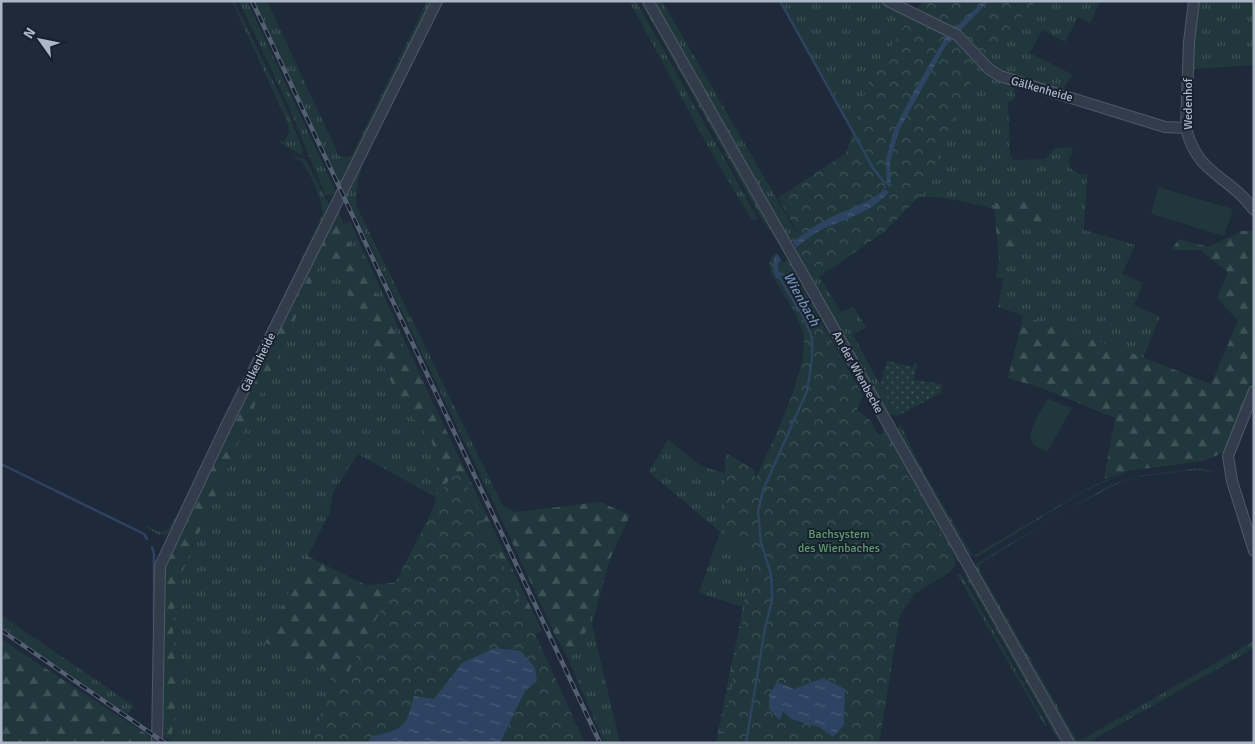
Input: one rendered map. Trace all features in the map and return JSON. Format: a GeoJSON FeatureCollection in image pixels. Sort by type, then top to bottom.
{"type":"FeatureCollection","features":[{"type":"Feature","properties":{"kind":"street","name":"Gälkenheide"},"geometry":{"type":"LineString","coordinates":[[157,743],[160,566],[229,420],[436,1]]}},
{"type":"Feature","properties":{"kind":"street","name":"An der Wienbecke"},"geometry":{"type":"LineString","coordinates":[[648,1],[1069,743]]}},
{"type":"Feature","properties":{"kind":"street","name":"Gälkenheide"},"geometry":{"type":"LineString","coordinates":[[888,1],[959,37],[989,68],[1007,79],[1165,127],[1186,128]]}},
{"type":"Feature","properties":{"kind":"street","name":"Wedenhof"},"geometry":{"type":"LineString","coordinates":[[1194,1],[1189,42],[1186,128],[1192,148],[1203,165],[1237,190],[1254,210]]}},
{"type":"Feature","properties":{"kind":"street"},"geometry":{"type":"LineString","coordinates":[[1254,391],[1228,456],[1232,481],[1254,551]]}},
{"type":"Feature","properties":{"kind":"green space"},"geometry":{"type":"Polygon","coordinates":[[[232,1],[234,1],[288,112],[303,151],[301,155],[278,141],[284,141],[289,133],[288,124],[232,1]]]}},
{"type":"Feature","properties":{"kind":"green space"},"geometry":{"type":"Polygon","coordinates":[[[239,1],[247,1],[336,192],[330,196],[326,196],[288,105],[239,1]]]}},
{"type":"Feature","properties":{"kind":"green space"},"geometry":{"type":"Polygon","coordinates":[[[254,1],[267,1],[339,156],[347,157],[352,155],[427,1],[433,1],[341,186],[254,1]]]}},
{"type":"Feature","properties":{"kind":"green space"},"geometry":{"type":"Polygon","coordinates":[[[439,1],[443,1],[364,160],[358,181],[356,205],[503,506],[517,513],[499,514],[346,195],[439,1]]]}},
{"type":"Feature","properties":{"kind":"green space"},"geometry":{"type":"Polygon","coordinates":[[[629,1],[636,1],[758,219],[752,220],[711,152],[629,1]]]}},
{"type":"Feature","properties":{"kind":"green space"},"geometry":{"type":"Polygon","coordinates":[[[640,1],[643,1],[776,239],[764,223],[640,1]]]}},
{"type":"Feature","properties":{"kind":"green space"},"geometry":{"type":"Polygon","coordinates":[[[653,1],[662,1],[797,234],[793,244],[790,238],[787,239],[653,1]]]}},
{"type":"Feature","properties":{"kind":"green space"},"geometry":{"type":"Polygon","coordinates":[[[781,1],[881,1],[931,27],[876,171],[781,1]]]}},
{"type":"Feature","properties":{"kind":"green space","name":"Bachsystem des Wienbaches"},"geometry":{"type":"Polygon","coordinates":[[[923,1],[1036,1],[980,62],[954,114],[925,191],[884,232],[802,289],[863,395],[857,410],[870,420],[878,435],[884,433],[954,557],[955,564],[950,572],[914,594],[900,615],[879,743],[722,743],[743,618],[749,555],[724,535],[725,459],[727,454],[755,470],[755,480],[796,383],[802,362],[804,343],[799,322],[771,273],[769,264],[772,256],[797,231],[778,198],[846,153],[868,83],[912,14],[923,1]]]}},
{"type":"Feature","properties":{"kind":"green space"},"geometry":{"type":"Polygon","coordinates":[[[989,1],[1100,1],[1090,23],[1078,17],[1065,42],[1042,30],[1030,53],[1073,75],[1062,90],[1015,79],[996,71],[961,30],[989,1]]]}},
{"type":"Feature","properties":{"kind":"green space"},"geometry":{"type":"Polygon","coordinates":[[[1199,1],[1254,1],[1254,65],[1192,69],[1194,34],[1199,1]]]}},
{"type":"Feature","properties":{"kind":"green space"},"geometry":{"type":"Polygon","coordinates":[[[946,45],[1014,85],[1015,99],[1008,102],[1010,155],[1013,160],[1045,159],[1055,148],[1070,147],[1073,150],[1069,161],[1070,168],[1079,174],[1087,174],[1084,230],[1135,245],[1122,274],[1143,283],[1134,305],[1160,317],[1143,358],[998,307],[1004,275],[1023,219],[1063,226],[1036,212],[1037,200],[995,203],[994,209],[944,198],[914,198],[818,274],[841,312],[854,307],[866,327],[853,335],[897,416],[887,414],[797,256],[946,45]]]}},
{"type":"Feature","properties":{"kind":"green space"},"geometry":{"type":"Polygon","coordinates":[[[292,156],[305,159],[330,206],[173,529],[169,534],[159,535],[147,528],[148,526],[158,532],[168,530],[177,515],[322,216],[319,196],[313,180],[302,162],[292,156]]]}},
{"type":"Feature","properties":{"kind":"green space"},"geometry":{"type":"Polygon","coordinates":[[[1158,187],[1233,209],[1224,236],[1151,214],[1158,187]]]}},
{"type":"Feature","properties":{"kind":"green space"},"geometry":{"type":"Polygon","coordinates":[[[1038,200],[1036,212],[1065,227],[1023,219],[1004,279],[996,277],[999,258],[995,203],[1038,200]]]}},
{"type":"Feature","properties":{"kind":"green space"},"geometry":{"type":"Polygon","coordinates":[[[339,213],[344,224],[350,222],[435,407],[335,214],[339,213]]]}},
{"type":"Feature","properties":{"kind":"green space"},"geometry":{"type":"Polygon","coordinates":[[[335,214],[435,407],[542,631],[525,637],[336,675],[264,642],[307,556],[366,585],[403,582],[437,498],[442,475],[432,442],[402,404],[327,249],[250,416],[176,586],[173,631],[177,698],[171,741],[162,735],[160,623],[163,566],[335,214]]]}},
{"type":"Feature","properties":{"kind":"green space"},"geometry":{"type":"Polygon","coordinates":[[[1242,231],[1254,231],[1254,377],[1225,452],[1203,461],[1127,471],[1104,479],[1115,418],[1042,388],[1008,378],[1023,316],[1124,350],[1211,384],[1238,321],[1217,298],[1228,272],[1200,250],[1171,250],[1179,239],[1208,247],[1242,231]]]}},
{"type":"Feature","properties":{"kind":"green space"},"geometry":{"type":"Polygon","coordinates":[[[327,248],[402,404],[432,442],[442,475],[437,498],[358,454],[333,492],[330,512],[264,642],[336,675],[313,743],[174,743],[171,741],[177,698],[173,631],[176,586],[250,416],[327,248]]]}},
{"type":"Feature","properties":{"kind":"green space"},"geometry":{"type":"Polygon","coordinates":[[[791,264],[864,392],[864,393],[794,274],[791,264]]]}},
{"type":"Feature","properties":{"kind":"green space"},"geometry":{"type":"Polygon","coordinates":[[[887,361],[913,367],[917,363],[914,380],[942,384],[941,393],[897,416],[880,384],[887,361]]]}},
{"type":"Feature","properties":{"kind":"green space"},"geometry":{"type":"Polygon","coordinates":[[[1048,399],[1072,408],[1047,452],[1033,444],[1030,436],[1037,416],[1048,399]]]}},
{"type":"Feature","properties":{"kind":"green space"},"geometry":{"type":"Polygon","coordinates":[[[900,424],[921,467],[973,555],[964,551],[896,431],[900,424]]]}},
{"type":"Feature","properties":{"kind":"green space"},"geometry":{"type":"Polygon","coordinates":[[[884,429],[958,559],[958,563],[882,430],[884,429]]]}},
{"type":"Feature","properties":{"kind":"green space"},"geometry":{"type":"Polygon","coordinates":[[[668,439],[701,466],[762,484],[770,592],[743,607],[699,593],[720,532],[649,472],[668,439]]]}},
{"type":"Feature","properties":{"kind":"green space"},"geometry":{"type":"Polygon","coordinates":[[[1200,468],[1215,472],[1193,470],[1139,477],[1121,482],[1067,511],[1110,485],[1143,475],[1200,468]]]}},
{"type":"Feature","properties":{"kind":"green space"},"geometry":{"type":"Polygon","coordinates":[[[1128,471],[1083,492],[977,557],[974,556],[1092,486],[1128,471]]]}},
{"type":"Feature","properties":{"kind":"green space"},"geometry":{"type":"Polygon","coordinates":[[[461,473],[585,743],[313,743],[333,671],[348,673],[449,479],[461,473]]]}},
{"type":"Feature","properties":{"kind":"green space"},"geometry":{"type":"Polygon","coordinates":[[[600,502],[630,515],[610,559],[583,639],[569,660],[554,633],[499,514],[600,502]]]}},
{"type":"Feature","properties":{"kind":"green space"},"geometry":{"type":"Polygon","coordinates":[[[1053,519],[980,564],[979,569],[1077,740],[1083,739],[1254,641],[1254,648],[1087,743],[1074,743],[976,572],[976,564],[1053,519]]]}},
{"type":"Feature","properties":{"kind":"green space"},"geometry":{"type":"Polygon","coordinates":[[[610,559],[592,624],[620,743],[604,743],[569,660],[583,639],[610,559]]]}},
{"type":"Feature","properties":{"kind":"green space"},"geometry":{"type":"Polygon","coordinates":[[[957,574],[961,574],[1047,725],[1045,726],[957,574]]]}},
{"type":"Feature","properties":{"kind":"green space"},"geometry":{"type":"Polygon","coordinates":[[[964,574],[969,577],[1064,743],[1060,743],[964,574]]]}},
{"type":"Feature","properties":{"kind":"green space"},"geometry":{"type":"Polygon","coordinates":[[[770,592],[745,743],[716,743],[743,607],[770,592]]]}},
{"type":"Feature","properties":{"kind":"green space"},"geometry":{"type":"Polygon","coordinates":[[[1,615],[134,706],[128,714],[1,627],[1,615]]]}},
{"type":"Feature","properties":{"kind":"green space"},"geometry":{"type":"Polygon","coordinates":[[[1,639],[152,738],[152,743],[1,743],[1,639]]]}},
{"type":"Feature","properties":{"kind":"water"},"geometry":{"type":"Polygon","coordinates":[[[984,1],[989,1],[958,33],[952,30],[984,1]]]}},
{"type":"Feature","properties":{"kind":"water"},"geometry":{"type":"Polygon","coordinates":[[[948,33],[954,38],[946,45],[899,130],[890,162],[891,188],[887,184],[886,160],[893,132],[914,91],[948,33]]]}},
{"type":"Feature","properties":{"kind":"water"},"geometry":{"type":"Polygon","coordinates":[[[884,189],[889,192],[875,204],[859,214],[819,231],[778,263],[778,270],[783,275],[777,279],[773,270],[774,257],[821,222],[868,201],[884,189]]]}},
{"type":"Feature","properties":{"kind":"water"},"geometry":{"type":"Polygon","coordinates":[[[494,648],[521,651],[535,668],[537,681],[525,691],[500,743],[368,743],[372,736],[391,732],[406,721],[414,696],[434,699],[462,663],[494,648]]]}},
{"type":"Feature","properties":{"kind":"water"},"geometry":{"type":"Polygon","coordinates":[[[823,678],[845,689],[844,725],[833,737],[819,727],[791,719],[783,711],[780,720],[769,709],[769,695],[777,682],[794,689],[823,678]]]}},
{"type":"Feature","properties":{"kind":"pier"},"geometry":{"type":"Polygon","coordinates":[[[792,241],[798,252],[783,263],[776,252],[792,241]]]}},
{"type":"Feature","properties":{"kind":"waterway"},"geometry":{"type":"LineString","coordinates":[[780,1],[873,168],[883,181],[888,184]]}},
{"type":"Feature","properties":{"kind":"waterway","name":"Wienbach"},"geometry":{"type":"LineString","coordinates":[[746,743],[765,628],[772,600],[771,574],[761,543],[758,511],[764,488],[807,391],[812,359],[812,338],[804,318],[778,275]]}},
{"type":"Feature","properties":{"kind":"waterway"},"geometry":{"type":"LineString","coordinates":[[1,464],[144,534],[147,539]]}},
{"type":"Feature","properties":{"kind":"waterway"},"geometry":{"type":"LineString","coordinates":[[152,547],[154,554],[154,628]]}},
{"type":"Feature","properties":{"kind":"railway"},"geometry":{"type":"LineString","coordinates":[[252,1],[600,743]]}},
{"type":"Feature","properties":{"kind":"railway"},"geometry":{"type":"LineString","coordinates":[[1,630],[165,743]]}}]}
